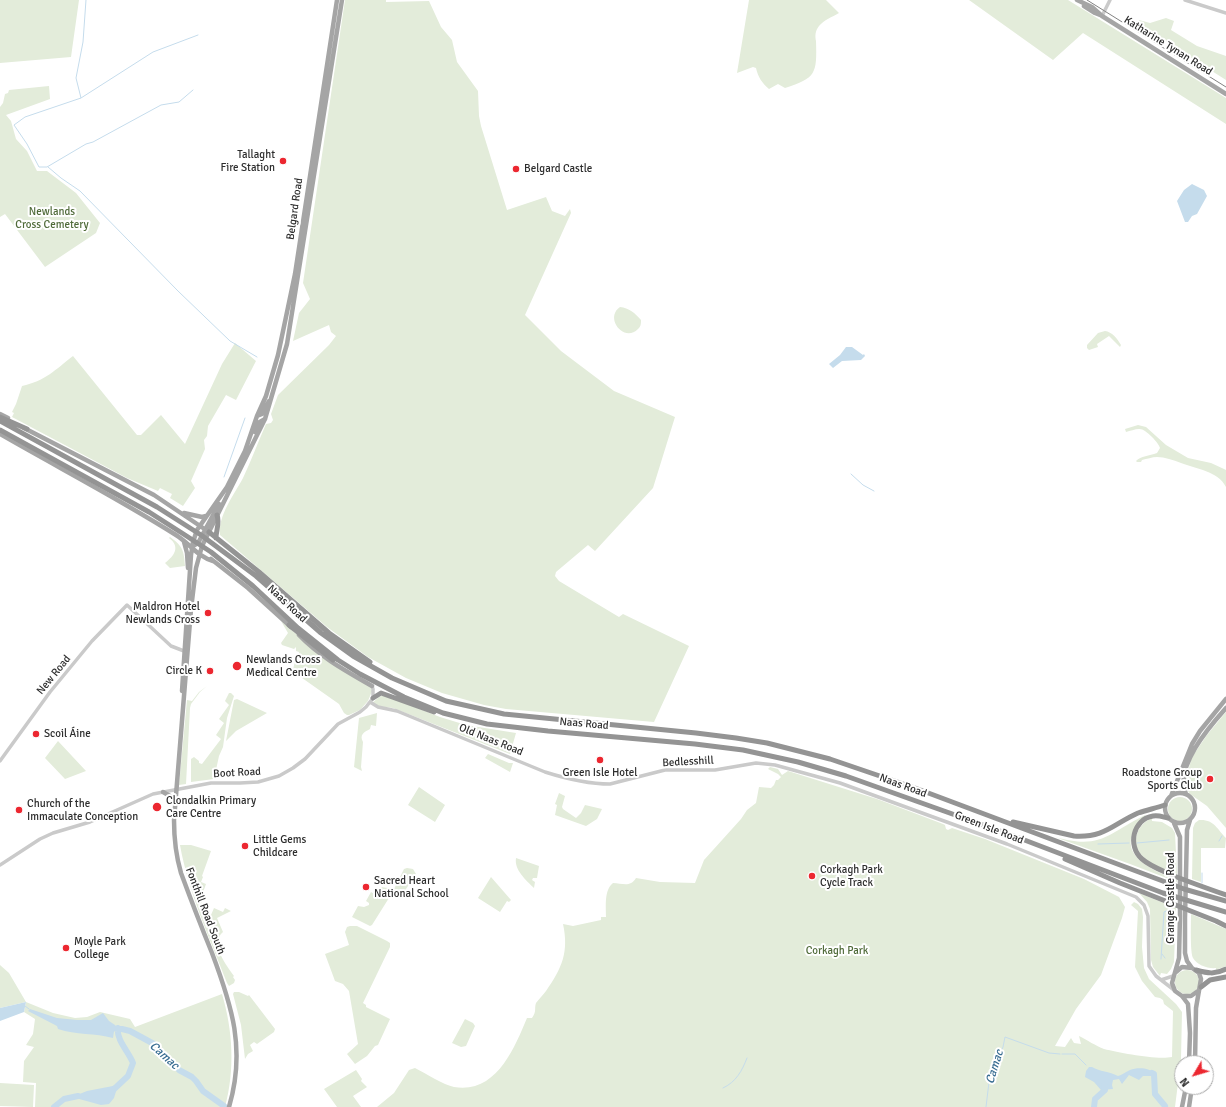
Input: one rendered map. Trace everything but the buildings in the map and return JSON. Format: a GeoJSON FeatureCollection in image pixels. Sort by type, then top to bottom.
{"type":"FeatureCollection","features":[{"type":"Feature","properties":{"kind":"highway"},"geometry":{"type":"LineString","coordinates":[[0,415],[27,429]]}},
{"type":"Feature","properties":{"kind":"highway","name":"Naas Road"},"geometry":{"type":"LineString","coordinates":[[0,421],[190,527],[256,576],[321,633],[353,656],[392,678],[446,701],[504,714],[696,733],[767,743],[830,759],[995,818],[1184,889],[1226,901]]}},
{"type":"Feature","properties":{"kind":"highway","name":"Naas Road"},"geometry":{"type":"LineString","coordinates":[[0,430],[135,504],[190,543],[211,552],[253,586],[298,628],[360,674],[389,690],[443,713],[486,724],[694,744],[743,750],[773,757],[846,776],[1014,836],[1163,893],[1226,912]]}},
{"type":"Feature","properties":{"kind":"highway"},"geometry":{"type":"LineString","coordinates":[[216,538],[219,520],[217,515]]}},
{"type":"Feature","properties":{"kind":"highway"},"geometry":{"type":"LineString","coordinates":[[207,531],[260,572],[329,633],[392,678]]}},
{"type":"Feature","properties":{"kind":"highway"},"geometry":{"type":"LineString","coordinates":[[289,625],[339,664],[373,684],[389,690]]}},
{"type":"Feature","properties":{"kind":"highway"},"geometry":{"type":"LineString","coordinates":[[372,700],[381,693],[425,710],[443,713]]}},
{"type":"Feature","properties":{"kind":"highway"},"geometry":{"type":"LineString","coordinates":[[995,818],[1084,837],[1104,832],[1137,814],[1165,805]]}},
{"type":"Feature","properties":{"kind":"highway"},"geometry":{"type":"LineString","coordinates":[[1168,818],[1152,816],[1141,822],[1136,829],[1134,837],[1137,853],[1148,863],[1159,869],[1226,895]]}},
{"type":"Feature","properties":{"kind":"highway"},"geometry":{"type":"LineString","coordinates":[[1014,836],[1120,883],[1226,926]]}},
{"type":"Feature","properties":{"kind":"highway"},"geometry":{"type":"LineString","coordinates":[[1194,969],[1210,973],[1220,972],[1226,969]]}},
{"type":"Feature","properties":{"kind":"highway"},"geometry":{"type":"LineString","coordinates":[[1199,989],[1210,980],[1226,977]]}},
{"type":"Feature","properties":{"kind":"main road","name":"Belgard Road"},"geometry":{"type":"LineString","coordinates":[[200,552],[207,531],[229,492],[265,419],[289,337],[337,0]]}},
{"type":"Feature","properties":{"kind":"main road","name":"Belgard Road"},"geometry":{"type":"LineString","coordinates":[[190,543],[235,472],[266,396],[278,355],[295,274],[342,0]]}},
{"type":"Feature","properties":{"kind":"main road","name":"Katharine Tynan Road"},"geometry":{"type":"LineString","coordinates":[[1077,0],[1092,8],[1226,94]]}},
{"type":"Feature","properties":{"kind":"main road","name":"Belgard Road"},"geometry":{"type":"LineString","coordinates":[[257,416],[262,414],[273,394]]}},
{"type":"Feature","properties":{"kind":"main road","name":"Belgard Road"},"geometry":{"type":"LineString","coordinates":[[248,443],[251,440],[258,423],[265,419]]}},
{"type":"Feature","properties":{"kind":"main road"},"geometry":{"type":"LineString","coordinates":[[27,429],[154,495],[207,531]]}},
{"type":"Feature","properties":{"kind":"main road","name":"Naas Road"},"geometry":{"type":"LineString","coordinates":[[0,434],[190,543]]}},
{"type":"Feature","properties":{"kind":"main road"},"geometry":{"type":"LineString","coordinates":[[190,543],[198,543],[207,531],[213,514],[229,492]]}},
{"type":"Feature","properties":{"kind":"main road"},"geometry":{"type":"LineString","coordinates":[[182,513],[202,517],[209,513]]}},
{"type":"Feature","properties":{"kind":"main road"},"geometry":{"type":"LineString","coordinates":[[190,543],[206,558],[214,561]]}},
{"type":"Feature","properties":{"kind":"main road"},"geometry":{"type":"LineString","coordinates":[[190,543],[187,552],[190,579]]}},
{"type":"Feature","properties":{"kind":"main road","name":"Fonthill Road South"},"geometry":{"type":"LineString","coordinates":[[182,718],[181,708],[184,651],[190,579],[190,543]]}},
{"type":"Feature","properties":{"kind":"main road"},"geometry":{"type":"LineString","coordinates":[[200,552],[214,561],[253,593],[289,625],[302,639],[325,658],[372,686]]}},
{"type":"Feature","properties":{"kind":"main road","name":"Fonthill Road South"},"geometry":{"type":"LineString","coordinates":[[200,552],[193,590],[174,831],[177,860],[226,991],[235,1027],[236,1073],[229,1107]]}},
{"type":"Feature","properties":{"kind":"main road"},"geometry":{"type":"LineString","coordinates":[[197,563],[206,558]]}},
{"type":"Feature","properties":{"kind":"main road"},"geometry":{"type":"LineString","coordinates":[[1226,699],[1200,731],[1192,744],[1171,796],[1165,805],[1165,812],[1168,818],[1174,823],[1183,823],[1190,820],[1195,812],[1192,799],[1186,794],[1183,786],[1184,779],[1191,758],[1206,732],[1226,708]]}},
{"type":"Feature","properties":{"kind":"main road"},"geometry":{"type":"LineString","coordinates":[[163,792],[170,796],[176,804]]}},
{"type":"Feature","properties":{"kind":"main road"},"geometry":{"type":"LineString","coordinates":[[1171,796],[1179,793],[1186,794]]}},
{"type":"Feature","properties":{"kind":"main road","name":"Grange Castle Road"},"geometry":{"type":"LineString","coordinates":[[1175,990],[1172,983],[1179,958],[1190,820]]}},
{"type":"Feature","properties":{"kind":"main road","name":"Grange Castle Road"},"geometry":{"type":"LineString","coordinates":[[1174,823],[1180,837],[1182,917],[1185,953],[1187,960],[1200,976],[1196,1014],[1195,1055]]}},
{"type":"Feature","properties":{"kind":"main road"},"geometry":{"type":"LineString","coordinates":[[1174,975],[1182,967],[1194,969]]}},
{"type":"Feature","properties":{"kind":"main road"},"geometry":{"type":"LineString","coordinates":[[1182,996],[1191,996],[1199,989]]}},
{"type":"Feature","properties":{"kind":"main road"},"geometry":{"type":"LineString","coordinates":[[1175,990],[1186,1000],[1189,1011],[1189,1055]]}},
{"type":"Feature","properties":{"kind":"main road"},"geometry":{"type":"LineString","coordinates":[[1182,1107],[1184,1095]]}},
{"type":"Feature","properties":{"kind":"main road"},"geometry":{"type":"LineString","coordinates":[[1189,1107],[1191,1095]]}},
{"type":"Feature","properties":{"kind":"street"},"geometry":{"type":"LineString","coordinates":[[1101,15],[1110,0]]}},
{"type":"Feature","properties":{"kind":"street"},"geometry":{"type":"LineString","coordinates":[[1185,0],[1226,13]]}},
{"type":"Feature","properties":{"kind":"street","name":"New Road"},"geometry":{"type":"LineString","coordinates":[[0,761],[50,692],[92,641],[127,605],[171,646],[184,651]]}},
{"type":"Feature","properties":{"kind":"street"},"geometry":{"type":"LineString","coordinates":[[372,686],[372,700]]}},
{"type":"Feature","properties":{"kind":"street","name":"Old Naas Road"},"geometry":{"type":"LineString","coordinates":[[372,700],[378,707],[397,710],[545,772],[590,782],[610,784]]}},
{"type":"Feature","properties":{"kind":"street","name":"Boot Road"},"geometry":{"type":"LineString","coordinates":[[0,865],[40,839],[53,833],[90,822],[141,799],[163,792],[211,783],[240,784],[258,782],[279,776],[305,759],[338,724],[360,712],[372,700]]}},
{"type":"Feature","properties":{"kind":"street","name":"Green Isle Road"},"geometry":{"type":"LineString","coordinates":[[744,765],[756,763],[775,765],[863,791],[1007,844],[1136,897],[1141,900],[1147,910],[1149,966],[1154,974],[1175,990]]}},
{"type":"Feature","properties":{"kind":"street","name":"Bedlesshill"},"geometry":{"type":"LineString","coordinates":[[610,784],[665,770],[714,770],[744,765]]}},
{"type":"Feature","properties":{"kind":"street"},"geometry":{"type":"LineString","coordinates":[[1161,980],[1174,975]]}},
{"type":"Feature","properties":{"kind":"green space"},"geometry":{"type":"Polygon","coordinates":[[[0,0],[79,0],[71,57],[0,63],[0,0]]]}},
{"type":"Feature","properties":{"kind":"green space"},"geometry":{"type":"Polygon","coordinates":[[[345,0],[386,0],[386,2],[429,1],[441,27],[452,40],[457,62],[478,91],[481,126],[507,210],[546,197],[552,211],[565,216],[570,209],[571,213],[525,315],[561,351],[614,391],[675,417],[653,488],[595,551],[588,545],[556,572],[555,576],[559,581],[619,617],[623,614],[689,646],[654,722],[506,709],[484,705],[442,693],[406,678],[368,657],[327,627],[220,535],[221,520],[227,505],[243,478],[266,424],[271,423],[273,420],[271,414],[278,395],[329,345],[336,336],[331,332],[329,325],[293,341],[299,313],[310,299],[303,283],[345,0]]]}},
{"type":"Feature","properties":{"kind":"green space"},"geometry":{"type":"Polygon","coordinates":[[[749,0],[826,0],[839,13],[823,22],[817,30],[815,35],[815,68],[809,77],[785,88],[778,84],[769,89],[761,80],[756,68],[753,67],[737,73],[749,0]]]}},
{"type":"Feature","properties":{"kind":"green space"},"geometry":{"type":"Polygon","coordinates":[[[969,0],[1068,0],[1226,98],[1226,124],[1083,33],[1053,60],[969,0]]]}},
{"type":"Feature","properties":{"kind":"green space"},"geometry":{"type":"Polygon","coordinates":[[[1166,18],[1174,21],[1171,30],[1197,46],[1226,56],[1226,80],[1138,24],[1139,20],[1150,23],[1166,18]]]}},
{"type":"Feature","properties":{"kind":"green space","name":"Newlands Cross Cemetery"},"geometry":{"type":"Polygon","coordinates":[[[49,86],[50,99],[6,115],[11,121],[16,139],[27,151],[37,171],[47,171],[76,193],[100,223],[96,233],[45,267],[5,214],[0,217],[0,107],[3,103],[5,94],[8,93],[9,90],[49,86]]]}},
{"type":"Feature","properties":{"kind":"green space"},"geometry":{"type":"Polygon","coordinates":[[[620,307],[632,311],[641,320],[640,327],[633,333],[622,331],[615,322],[614,317],[620,307]]]}},
{"type":"Feature","properties":{"kind":"green space"},"geometry":{"type":"Polygon","coordinates":[[[1105,331],[1112,334],[1116,338],[1121,345],[1120,347],[1109,336],[1097,344],[1098,347],[1089,350],[1087,345],[1098,333],[1105,331]]]}},
{"type":"Feature","properties":{"kind":"green space"},"geometry":{"type":"Polygon","coordinates":[[[235,343],[256,361],[236,400],[226,395],[208,426],[207,436],[204,440],[205,449],[191,481],[195,488],[183,506],[170,498],[172,494],[160,488],[158,491],[127,478],[12,417],[14,413],[12,412],[22,386],[43,378],[73,356],[137,435],[141,435],[161,415],[185,444],[222,364],[235,343]]]}},
{"type":"Feature","properties":{"kind":"green space"},"geometry":{"type":"Polygon","coordinates":[[[1138,425],[1146,427],[1166,445],[1188,458],[1211,463],[1226,470],[1226,487],[1218,477],[1212,474],[1169,459],[1155,457],[1137,462],[1136,461],[1140,458],[1157,453],[1160,448],[1151,436],[1142,429],[1126,432],[1125,429],[1138,425]]]}},
{"type":"Feature","properties":{"kind":"green space"},"geometry":{"type":"Polygon","coordinates":[[[170,537],[178,543],[182,549],[185,566],[170,568],[165,563],[175,551],[175,545],[169,538],[170,537]]]}},
{"type":"Feature","properties":{"kind":"green space"},"geometry":{"type":"Polygon","coordinates":[[[281,621],[301,638],[370,686],[372,691],[368,701],[360,710],[347,715],[344,713],[339,704],[295,673],[293,670],[295,661],[298,660],[299,652],[296,651],[296,647],[294,649],[282,645],[281,643],[288,633],[281,621]]]}},
{"type":"Feature","properties":{"kind":"green space"},"geometry":{"type":"Polygon","coordinates":[[[207,686],[200,692],[191,704],[186,784],[179,785],[187,700],[192,701],[199,692],[207,686]]]}},
{"type":"Feature","properties":{"kind":"green space"},"geometry":{"type":"Polygon","coordinates":[[[229,693],[234,696],[227,718],[223,747],[219,756],[214,779],[191,782],[191,759],[194,757],[199,761],[199,763],[202,764],[221,739],[216,735],[224,723],[219,719],[229,705],[225,701],[229,693]]]}},
{"type":"Feature","properties":{"kind":"green space"},"geometry":{"type":"Polygon","coordinates":[[[384,695],[440,717],[466,725],[516,733],[510,754],[393,708],[377,706],[372,703],[384,695]]]}},
{"type":"Feature","properties":{"kind":"green space"},"geometry":{"type":"Polygon","coordinates":[[[237,699],[267,713],[236,731],[226,741],[234,700],[237,699]]]}},
{"type":"Feature","properties":{"kind":"green space","name":"Roadstone Group Sports Club"},"geometry":{"type":"Polygon","coordinates":[[[1226,712],[1226,828],[1207,806],[1190,794],[1186,788],[1185,782],[1192,757],[1207,735],[1226,712]]]}},
{"type":"Feature","properties":{"kind":"green space"},"geometry":{"type":"Polygon","coordinates":[[[377,713],[376,726],[371,725],[370,729],[362,736],[362,771],[354,767],[359,718],[377,713]]]}},
{"type":"Feature","properties":{"kind":"green space"},"geometry":{"type":"Polygon","coordinates":[[[58,741],[86,771],[65,779],[45,758],[58,741]]]}},
{"type":"Feature","properties":{"kind":"green space"},"geometry":{"type":"Polygon","coordinates":[[[488,754],[509,763],[513,763],[510,772],[485,758],[488,754]]]}},
{"type":"Feature","properties":{"kind":"green space","name":"Corkagh Park"},"geometry":{"type":"Polygon","coordinates":[[[770,767],[778,769],[782,775],[788,771],[877,799],[943,824],[948,830],[952,828],[985,839],[1084,879],[1119,897],[1125,907],[1101,975],[1076,1009],[1055,1046],[1065,1047],[1071,1038],[1074,1043],[1081,1044],[1079,1036],[1101,1048],[1111,1051],[1148,1057],[1172,1057],[1173,1011],[1164,1004],[1163,1000],[1155,997],[1142,981],[1135,967],[1138,911],[1131,905],[1134,902],[1138,904],[1142,909],[1143,917],[1142,947],[1144,968],[1149,979],[1176,1004],[1182,1012],[1181,1055],[1174,1055],[1174,1095],[1176,1095],[1175,1107],[377,1107],[394,1093],[409,1070],[415,1068],[454,1087],[469,1087],[481,1084],[492,1076],[501,1067],[509,1055],[527,1018],[532,1018],[534,1016],[536,1003],[552,983],[560,967],[563,959],[565,943],[563,924],[573,926],[601,920],[601,917],[606,917],[607,894],[613,883],[628,884],[636,878],[660,882],[695,883],[704,860],[741,819],[747,810],[756,803],[759,787],[771,788],[776,780],[781,777],[768,769],[770,767]]]}},
{"type":"Feature","properties":{"kind":"green space"},"geometry":{"type":"Polygon","coordinates":[[[419,787],[445,805],[435,822],[408,805],[419,787]]]}},
{"type":"Feature","properties":{"kind":"green space"},"geometry":{"type":"Polygon","coordinates":[[[559,793],[565,796],[562,807],[563,809],[576,818],[581,813],[585,805],[602,809],[597,819],[586,826],[555,815],[557,805],[555,804],[559,793]]]}},
{"type":"Feature","properties":{"kind":"green space"},"geometry":{"type":"Polygon","coordinates":[[[1180,797],[1185,798],[1191,804],[1191,814],[1185,820],[1180,821],[1175,820],[1169,814],[1168,809],[1169,804],[1175,798],[1180,797]]]}},
{"type":"Feature","properties":{"kind":"green space"},"geometry":{"type":"Polygon","coordinates":[[[1145,815],[1132,835],[1131,844],[1133,852],[1145,864],[1162,874],[1177,880],[1177,882],[1055,837],[1071,841],[1094,841],[1112,834],[1145,815]]]}},
{"type":"Feature","properties":{"kind":"green space"},"geometry":{"type":"Polygon","coordinates":[[[1152,818],[1152,821],[1162,822],[1172,828],[1175,833],[1177,874],[1148,861],[1138,850],[1136,842],[1138,831],[1143,824],[1152,818]]]}},
{"type":"Feature","properties":{"kind":"green space"},"geometry":{"type":"Polygon","coordinates":[[[1199,820],[1212,823],[1226,838],[1225,848],[1201,848],[1201,882],[1192,879],[1193,828],[1195,823],[1199,820]]]}},
{"type":"Feature","properties":{"kind":"green space"},"geometry":{"type":"Polygon","coordinates":[[[180,845],[191,845],[211,851],[202,876],[201,882],[206,884],[199,909],[211,915],[214,908],[223,912],[225,908],[231,911],[217,918],[223,932],[219,937],[218,949],[235,980],[234,983],[229,986],[207,932],[188,880],[180,845]]]}},
{"type":"Feature","properties":{"kind":"green space"},"geometry":{"type":"Polygon","coordinates":[[[516,858],[539,866],[537,878],[533,878],[532,880],[535,882],[534,888],[519,871],[516,858]]]}},
{"type":"Feature","properties":{"kind":"green space"},"geometry":{"type":"Polygon","coordinates":[[[404,869],[413,869],[416,874],[402,895],[394,890],[372,925],[370,926],[352,917],[358,906],[364,907],[369,905],[366,901],[371,892],[376,895],[381,887],[394,889],[404,869]]]}},
{"type":"Feature","properties":{"kind":"green space"},"geometry":{"type":"Polygon","coordinates":[[[491,877],[511,900],[509,902],[507,901],[500,912],[478,898],[491,877]]]}},
{"type":"Feature","properties":{"kind":"green space"},"geometry":{"type":"Polygon","coordinates":[[[1139,893],[1176,908],[1174,962],[1167,974],[1161,973],[1160,976],[1153,967],[1151,960],[1150,909],[1147,902],[1139,893]]]}},
{"type":"Feature","properties":{"kind":"green space"},"geometry":{"type":"Polygon","coordinates":[[[1191,914],[1226,929],[1226,966],[1216,970],[1216,968],[1200,965],[1193,958],[1191,944],[1191,914]]]}},
{"type":"Feature","properties":{"kind":"green space"},"geometry":{"type":"Polygon","coordinates":[[[357,926],[390,943],[390,947],[363,1003],[366,1007],[390,1019],[378,1045],[375,1046],[367,1056],[355,1064],[347,1054],[358,1044],[349,991],[343,984],[335,981],[325,954],[349,945],[345,932],[347,927],[357,926]]]}},
{"type":"Feature","properties":{"kind":"green space"},"geometry":{"type":"Polygon","coordinates":[[[0,965],[9,973],[26,1002],[0,1008],[0,965]]]}},
{"type":"Feature","properties":{"kind":"green space"},"geometry":{"type":"Polygon","coordinates":[[[1187,970],[1195,974],[1199,982],[1195,990],[1187,994],[1179,990],[1175,982],[1179,974],[1187,970]]]}},
{"type":"Feature","properties":{"kind":"green space"},"geometry":{"type":"Polygon","coordinates":[[[234,992],[249,995],[275,1029],[274,1032],[257,1044],[254,1042],[250,1045],[253,1051],[248,1054],[245,1059],[241,1025],[233,994],[234,992]]]}},
{"type":"Feature","properties":{"kind":"green space"},"geometry":{"type":"Polygon","coordinates":[[[222,994],[229,1022],[231,1050],[230,1079],[225,1107],[35,1107],[36,1083],[23,1082],[24,1061],[34,1047],[26,1045],[33,1034],[35,1019],[24,1012],[26,1002],[53,1013],[75,1018],[87,1017],[100,1012],[130,1019],[135,1027],[222,994]]]}},
{"type":"Feature","properties":{"kind":"green space"},"geometry":{"type":"Polygon","coordinates":[[[465,1019],[473,1023],[475,1026],[466,1046],[461,1047],[452,1043],[465,1019]]]}},
{"type":"Feature","properties":{"kind":"green space"},"geometry":{"type":"Polygon","coordinates":[[[356,1070],[362,1079],[361,1081],[367,1087],[353,1096],[361,1107],[337,1107],[324,1089],[356,1070]]]}},
{"type":"Feature","properties":{"kind":"green space"},"geometry":{"type":"Polygon","coordinates":[[[0,1083],[34,1085],[33,1107],[0,1106],[0,1083]]]}},
{"type":"Feature","properties":{"kind":"water"},"geometry":{"type":"Polygon","coordinates":[[[1192,184],[1204,190],[1207,196],[1197,214],[1192,216],[1188,222],[1185,222],[1177,201],[1184,190],[1192,184]]]}},
{"type":"Feature","properties":{"kind":"water"},"geometry":{"type":"Polygon","coordinates":[[[846,347],[852,347],[865,356],[861,360],[842,361],[833,368],[829,364],[840,355],[846,347]]]}},
{"type":"Feature","properties":{"kind":"water"},"geometry":{"type":"Polygon","coordinates":[[[26,1002],[24,1012],[0,1021],[0,1008],[26,1002]]]}},
{"type":"Feature","properties":{"kind":"water"},"geometry":{"type":"Polygon","coordinates":[[[30,1009],[57,1018],[77,1020],[91,1020],[103,1013],[109,1021],[115,1025],[113,1038],[58,1029],[57,1026],[28,1011],[30,1009]]]}},
{"type":"Feature","properties":{"kind":"water"},"geometry":{"type":"Polygon","coordinates":[[[1089,1067],[1118,1076],[1130,1070],[1137,1069],[1147,1069],[1156,1074],[1154,1080],[1152,1076],[1143,1076],[1139,1080],[1129,1075],[1122,1084],[1119,1079],[1113,1080],[1113,1089],[1101,1090],[1094,1082],[1085,1077],[1086,1071],[1089,1067]]]}},
{"type":"Feature","properties":{"kind":"water"},"geometry":{"type":"Polygon","coordinates":[[[118,1085],[114,1098],[109,1104],[101,1105],[72,1097],[87,1091],[118,1085]]]}},
{"type":"Feature","properties":{"kind":"waterway"},"geometry":{"type":"LineString","coordinates":[[86,0],[83,42],[76,78],[81,98],[25,117],[14,125],[27,144],[39,167],[47,167],[86,144],[93,142],[161,105],[179,102],[193,90]]}},
{"type":"Feature","properties":{"kind":"waterway"},"geometry":{"type":"LineString","coordinates":[[81,98],[153,52],[198,35]]}},
{"type":"Feature","properties":{"kind":"waterway"},"geometry":{"type":"LineString","coordinates":[[48,167],[80,191],[178,291],[230,341],[257,357]]}},
{"type":"Feature","properties":{"kind":"waterway"},"geometry":{"type":"LineString","coordinates":[[224,477],[245,418]]}},
{"type":"Feature","properties":{"kind":"waterway"},"geometry":{"type":"LineString","coordinates":[[851,474],[863,485],[874,491]]}},
{"type":"Feature","properties":{"kind":"waterway"},"geometry":{"type":"LineString","coordinates":[[1219,841],[1222,836]]}},
{"type":"Feature","properties":{"kind":"waterway"},"geometry":{"type":"LineString","coordinates":[[1137,843],[1169,840]]}},
{"type":"Feature","properties":{"kind":"waterway"},"geometry":{"type":"LineString","coordinates":[[1098,844],[1129,843]]}},
{"type":"Feature","properties":{"kind":"waterway"},"geometry":{"type":"LineString","coordinates":[[1202,873],[1202,883]]}},
{"type":"Feature","properties":{"kind":"waterway"},"geometry":{"type":"LineString","coordinates":[[1161,959],[1164,912],[1169,910]]}},
{"type":"Feature","properties":{"kind":"waterway"},"geometry":{"type":"LineString","coordinates":[[1162,954],[1165,958]]}},
{"type":"Feature","properties":{"kind":"waterway","name":"Camac"},"geometry":{"type":"LineString","coordinates":[[25,1006],[29,1009]]}},
{"type":"Feature","properties":{"kind":"waterway","name":"Camac"},"geometry":{"type":"LineString","coordinates":[[108,1028],[130,1031],[154,1044],[179,1070],[192,1077],[203,1091],[224,1106]]}},
{"type":"Feature","properties":{"kind":"waterway","name":"Camac"},"geometry":{"type":"LineString","coordinates":[[112,1091],[128,1076],[133,1063],[119,1037],[118,1028]]}},
{"type":"Feature","properties":{"kind":"waterway","name":"Camac"},"geometry":{"type":"LineString","coordinates":[[986,1107],[989,1082],[1003,1047],[1005,1037],[1049,1053],[1060,1054]]}},
{"type":"Feature","properties":{"kind":"waterway","name":"Camac"},"geometry":{"type":"LineString","coordinates":[[1062,1054],[1075,1054],[1086,1065]]}},
{"type":"Feature","properties":{"kind":"waterway"},"geometry":{"type":"LineString","coordinates":[[723,1088],[732,1083],[738,1076],[747,1058]]}},
{"type":"Feature","properties":{"kind":"waterway","name":"Camac"},"geometry":{"type":"LineString","coordinates":[[1152,1073],[1154,1074],[1155,1094],[1165,1106]]}},
{"type":"Feature","properties":{"kind":"waterway","name":"Camac"},"geometry":{"type":"LineString","coordinates":[[1094,1107],[1095,1099],[1105,1090],[1104,1084]]}},
{"type":"Feature","properties":{"kind":"waterway","name":"Camac"},"geometry":{"type":"LineString","coordinates":[[54,1107],[64,1099],[78,1096]]}},
{"type":"Feature","properties":{"kind":"tram line"},"geometry":{"type":"LineString","coordinates":[[1087,0],[1226,87]]}},
{"type":"Feature","properties":{"kind":"place","name":"Tallaght Fire Station"},"geometry":{"type":"Point","coordinates":[283,161]}},
{"type":"Feature","properties":{"kind":"place","name":"Belgard Castle"},"geometry":{"type":"Point","coordinates":[516,169]}},
{"type":"Feature","properties":{"kind":"place","name":"Maldron Hotel Newlands Cross"},"geometry":{"type":"Point","coordinates":[208,613]}},
{"type":"Feature","properties":{"kind":"place","name":"Newlands Cross Medical Centre"},"geometry":{"type":"Point","coordinates":[237,666]}},
{"type":"Feature","properties":{"kind":"place","name":"Circle K"},"geometry":{"type":"Point","coordinates":[210,671]}},
{"type":"Feature","properties":{"kind":"place","name":"Scoil Áine"},"geometry":{"type":"Point","coordinates":[36,734]}},
{"type":"Feature","properties":{"kind":"place","name":"Green Isle Hotel"},"geometry":{"type":"Point","coordinates":[600,760]}},
{"type":"Feature","properties":{"kind":"place","name":"Roadstone Group Sports Club"},"geometry":{"type":"Point","coordinates":[1210,779]}},
{"type":"Feature","properties":{"kind":"place","name":"Clondalkin Primary Care Centre"},"geometry":{"type":"Point","coordinates":[157,807]}},
{"type":"Feature","properties":{"kind":"place","name":"Church of the Immaculate Conception"},"geometry":{"type":"Point","coordinates":[19,810]}},
{"type":"Feature","properties":{"kind":"place","name":"Little Gems Childcare"},"geometry":{"type":"Point","coordinates":[245,846]}},
{"type":"Feature","properties":{"kind":"place","name":"Corkagh Park Cycle Track"},"geometry":{"type":"Point","coordinates":[812,876]}},
{"type":"Feature","properties":{"kind":"place","name":"Sacred Heart National School"},"geometry":{"type":"Point","coordinates":[366,887]}},
{"type":"Feature","properties":{"kind":"place","name":"Moyle Park College"},"geometry":{"type":"Point","coordinates":[66,948]}}]}
